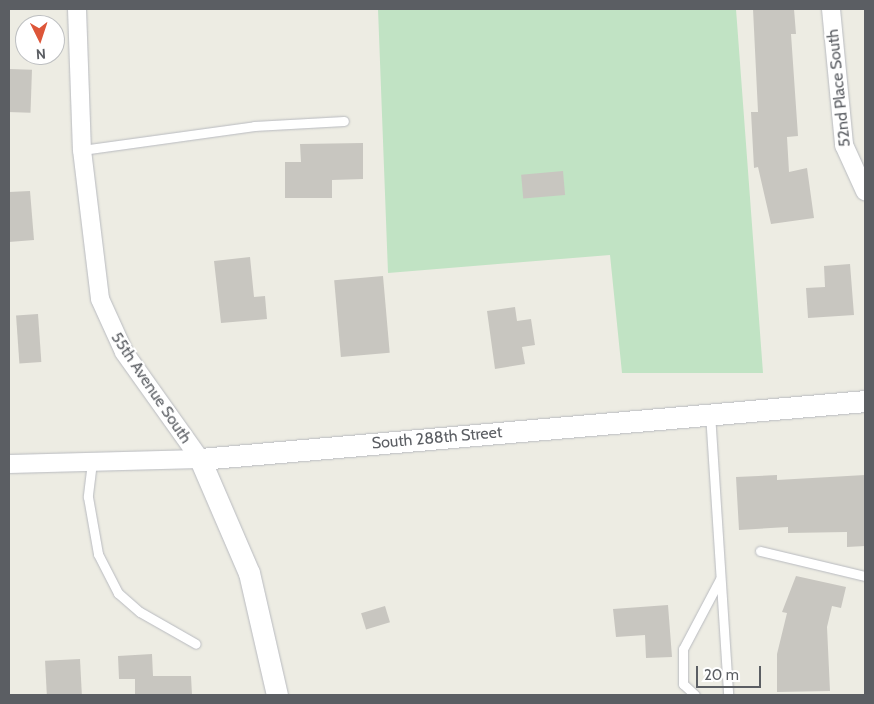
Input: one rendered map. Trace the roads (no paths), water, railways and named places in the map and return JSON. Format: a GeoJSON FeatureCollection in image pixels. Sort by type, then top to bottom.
{"type":"FeatureCollection","features":[{"type":"Feature","properties":{"kind":"street","name":"55th Avenue South"},"geometry":{"type":"LineString","coordinates":[[77,9],[82,150],[96,280],[105,315],[133,367],[200,459],[248,573],[277,695]]}},
{"type":"Feature","properties":{"kind":"street","name":"52nd Place South"},"geometry":{"type":"LineString","coordinates":[[831,9],[844,145],[865,191]]}},
{"type":"Feature","properties":{"kind":"street","name":"South 288th Street"},"geometry":{"type":"LineString","coordinates":[[9,464],[200,459],[710,413],[865,401]]}},
{"type":"Feature","properties":{"kind":"lane"},"geometry":{"type":"LineString","coordinates":[[82,150],[254,126],[344,121]]}},
{"type":"Feature","properties":{"kind":"lane"},"geometry":{"type":"LineString","coordinates":[[710,413],[728,695]]}},
{"type":"Feature","properties":{"kind":"lane"},"geometry":{"type":"LineString","coordinates":[[92,462],[88,497],[98,554],[118,593],[140,612],[196,644]]}},
{"type":"Feature","properties":{"kind":"lane"},"geometry":{"type":"LineString","coordinates":[[760,550],[865,576]]}},
{"type":"Feature","properties":{"kind":"lane"},"geometry":{"type":"LineString","coordinates":[[695,695],[683,684],[683,649],[721,578]]}}]}
